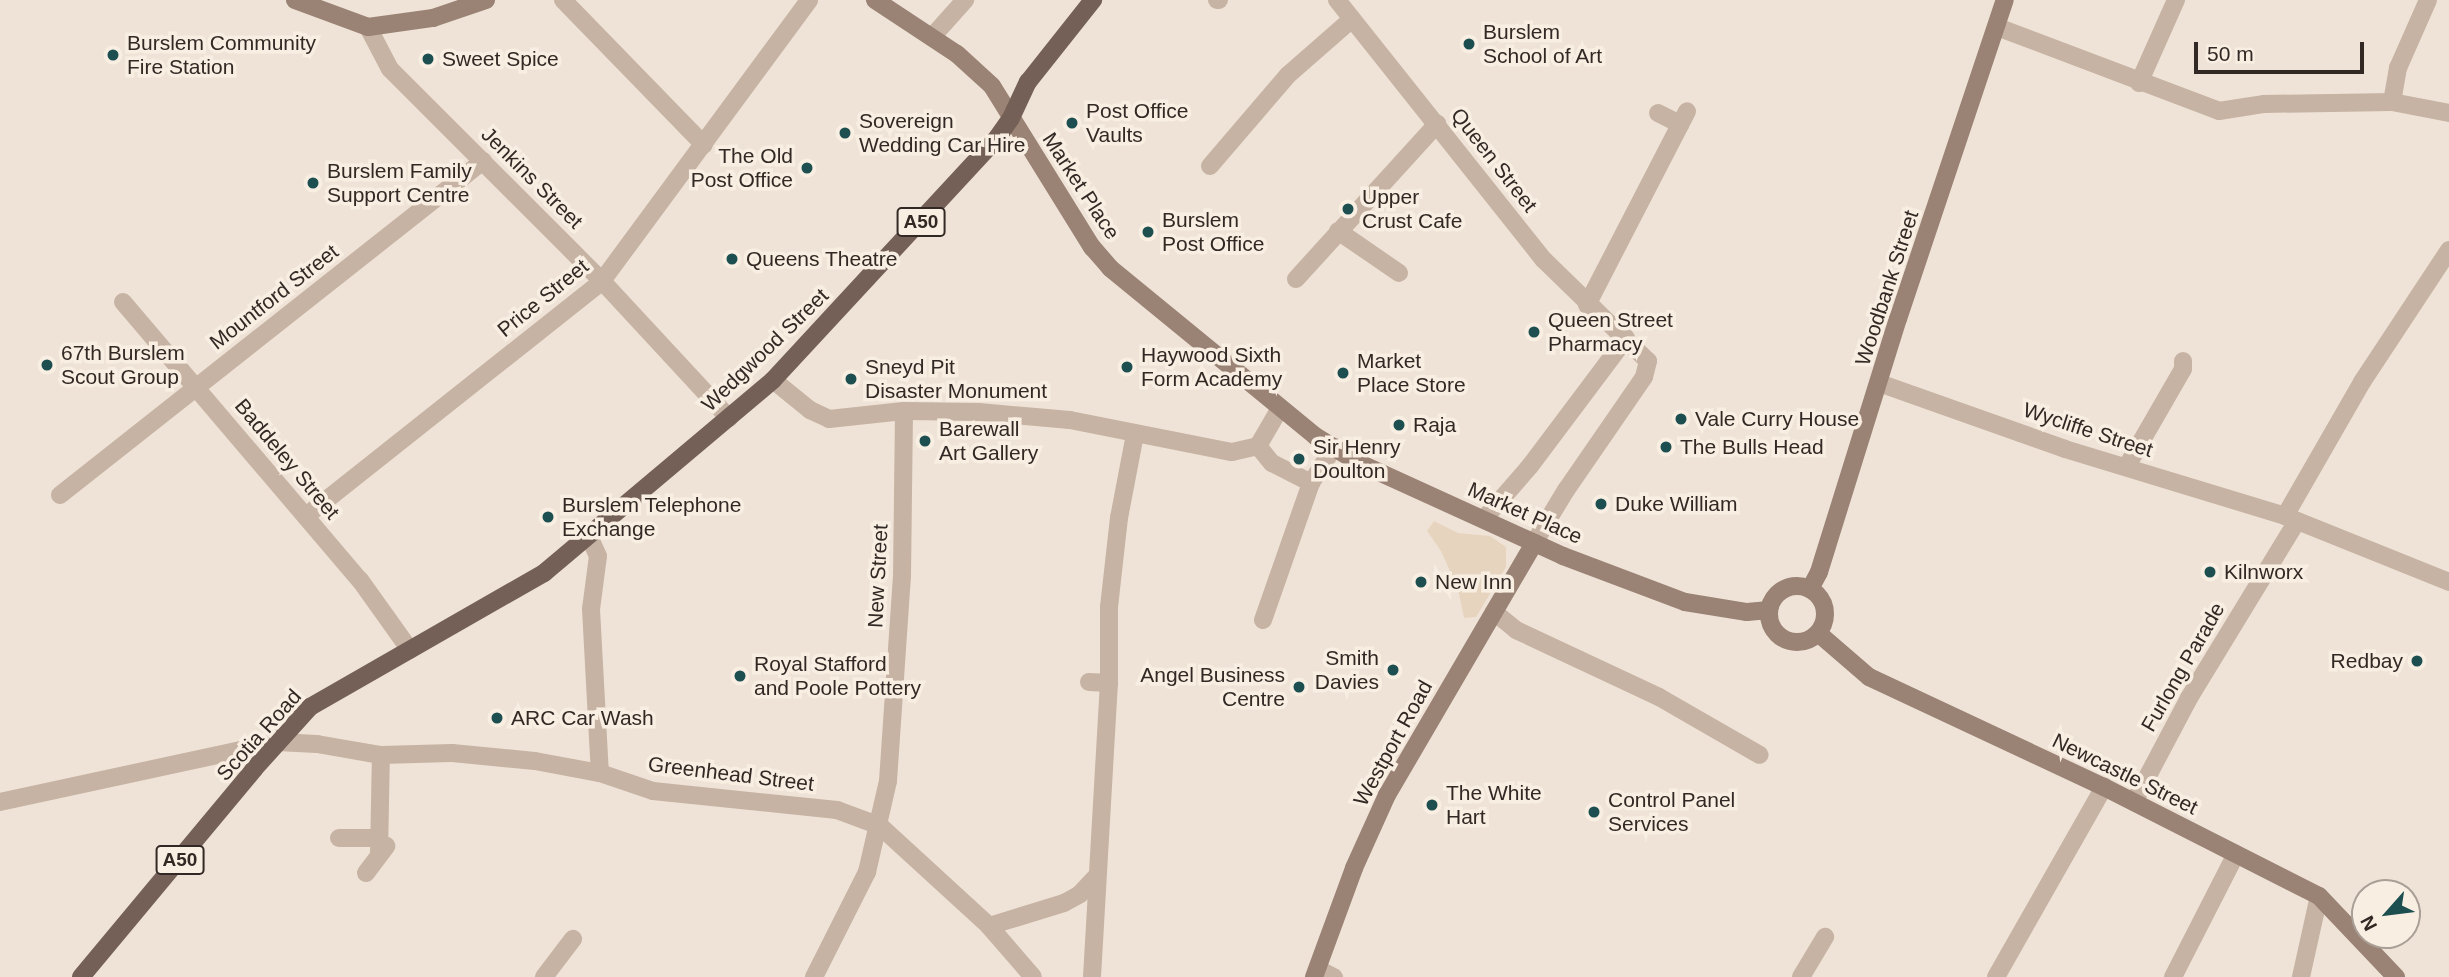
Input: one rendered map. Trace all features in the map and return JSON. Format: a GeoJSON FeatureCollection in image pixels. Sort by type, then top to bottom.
{"type":"FeatureCollection","features":[{"type":"Feature","properties":{"kind":"main road"},"geometry":{"type":"LineString","coordinates":[[302,1],[368,26],[433,18],[486,0]]}},
{"type":"Feature","properties":{"kind":"main road","name":"Market Place"},"geometry":{"type":"LineString","coordinates":[[875,0],[968,63],[992,86],[1100,258],[1280,408],[1334,447],[1359,463],[1534,542],[1685,602],[1747,612],[1769,610]]}},
{"type":"Feature","properties":{"kind":"main road","name":"A50"},"geometry":{"type":"LineString","coordinates":[[1011,118],[1028,82],[1093,0]]}},
{"type":"Feature","properties":{"kind":"main road","name":"Woodbank Street"},"geometry":{"type":"LineString","coordinates":[[1810,589],[1819,572],[2005,0]]}},
{"type":"Feature","properties":{"kind":"main road","name":"Wedgwood Street"},"geometry":{"type":"LineString","coordinates":[[589,536],[773,380],[973,166],[1011,118]]}},
{"type":"Feature","properties":{"kind":"main road","name":"Scotia Road"},"geometry":{"type":"LineString","coordinates":[[81,977],[277,742],[310,707],[544,573],[589,536]]}},
{"type":"Feature","properties":{"kind":"main road","name":"Westport Road"},"geometry":{"type":"LineString","coordinates":[[1322,974],[1354,868],[1387,795],[1534,542]]}},
{"type":"Feature","properties":{"kind":"main road"},"geometry":{"type":"LineString","coordinates":[[1796,586],[1810,589],[1825,607],[1825,620],[1818,633],[1802,642],[1787,640],[1772,627],[1769,610],[1776,596],[1796,586]]}},
{"type":"Feature","properties":{"kind":"main road","name":"Newcastle Street"},"geometry":{"type":"LineString","coordinates":[[1818,633],[1870,677],[2104,787],[2319,896],[2396,977]]}},
{"type":"Feature","properties":{"kind":"street"},"geometry":{"type":"LineString","coordinates":[[563,0],[704,145]]}},
{"type":"Feature","properties":{"kind":"street","name":"Price Street"},"geometry":{"type":"LineString","coordinates":[[306,516],[602,282],[809,0]]}},
{"type":"Feature","properties":{"kind":"street"},"geometry":{"type":"LineString","coordinates":[[932,37],[965,0]]}},
{"type":"Feature","properties":{"kind":"street","name":"Queen Street"},"geometry":{"type":"LineString","coordinates":[[1337,0],[1544,260],[1587,305],[1648,361],[1648,370],[1534,542]]}},
{"type":"Feature","properties":{"kind":"street"},"geometry":{"type":"LineString","coordinates":[[2139,83],[2176,0]]}},
{"type":"Feature","properties":{"kind":"street"},"geometry":{"type":"LineString","coordinates":[[2392,102],[2398,68],[2428,0]]}},
{"type":"Feature","properties":{"kind":"street"},"geometry":{"type":"LineString","coordinates":[[1210,166],[1288,75],[1352,19]]}},
{"type":"Feature","properties":{"kind":"street","name":"Jenkins Street"},"geometry":{"type":"LineString","coordinates":[[368,26],[390,69],[602,282],[729,418]]}},
{"type":"Feature","properties":{"kind":"street"},"geometry":{"type":"LineString","coordinates":[[1997,27],[2139,83],[2219,111],[2264,104],[2392,102],[2449,113]]}},
{"type":"Feature","properties":{"kind":"street"},"geometry":{"type":"LineString","coordinates":[[1587,305],[1684,118],[1658,113]]}},
{"type":"Feature","properties":{"kind":"street"},"geometry":{"type":"LineString","coordinates":[[1296,279],[1437,124]]}},
{"type":"Feature","properties":{"kind":"street","name":"Mountford Street"},"geometry":{"type":"LineString","coordinates":[[60,495],[483,161]]}},
{"type":"Feature","properties":{"kind":"street"},"geometry":{"type":"LineString","coordinates":[[1338,231],[1399,273]]}},
{"type":"Feature","properties":{"kind":"street","name":"Furlong Parade"},"geometry":{"type":"LineString","coordinates":[[2134,802],[2189,698],[2291,519],[2362,382],[2449,250]]}},
{"type":"Feature","properties":{"kind":"street","name":"Baddeley Street"},"geometry":{"type":"LineString","coordinates":[[122,302],[360,580],[410,650]]}},
{"type":"Feature","properties":{"kind":"street"},"geometry":{"type":"LineString","coordinates":[[1484,519],[1530,466],[1626,338]]}},
{"type":"Feature","properties":{"kind":"street"},"geometry":{"type":"LineString","coordinates":[[2127,466],[2183,369],[2183,361]]}},
{"type":"Feature","properties":{"kind":"street"},"geometry":{"type":"LineString","coordinates":[[773,380],[810,410],[829,419],[904,411],[979,412],[1070,420],[1232,452],[1246,452],[1258,446],[1280,408]]}},
{"type":"Feature","properties":{"kind":"street","name":"Wycliffe Street"},"geometry":{"type":"LineString","coordinates":[[1879,383],[2065,449],[2127,466],[2291,519],[2449,582]]}},
{"type":"Feature","properties":{"kind":"street","name":"New Street"},"geometry":{"type":"LineString","coordinates":[[814,977],[867,872],[880,826],[888,781],[902,576],[904,411]]}},
{"type":"Feature","properties":{"kind":"street"},"geometry":{"type":"LineString","coordinates":[[1092,977],[1110,683],[1109,607],[1119,518],[1135,434]]}},
{"type":"Feature","properties":{"kind":"street"},"geometry":{"type":"LineString","coordinates":[[1258,446],[1272,463],[1311,483]]}},
{"type":"Feature","properties":{"kind":"street"},"geometry":{"type":"LineString","coordinates":[[1264,620],[1311,483],[1334,447]]}},
{"type":"Feature","properties":{"kind":"street"},"geometry":{"type":"LineString","coordinates":[[589,536],[598,556],[591,609],[600,773]]}},
{"type":"Feature","properties":{"kind":"street"},"geometry":{"type":"LineString","coordinates":[[1494,612],[1516,630],[1678,707],[1760,755]]}},
{"type":"Feature","properties":{"kind":"street"},"geometry":{"type":"LineString","coordinates":[[1089,682],[1110,683]]}},
{"type":"Feature","properties":{"kind":"street","name":"Greenhead Street"},"geometry":{"type":"LineString","coordinates":[[0,802],[277,742],[317,744],[381,755],[452,753],[535,761],[600,773],[653,791],[838,810],[880,826],[989,926],[1034,977]]}},
{"type":"Feature","properties":{"kind":"street"},"geometry":{"type":"LineString","coordinates":[[366,873],[383,844],[381,755]]}},
{"type":"Feature","properties":{"kind":"street"},"geometry":{"type":"LineString","coordinates":[[1996,977],[2104,787]]}},
{"type":"Feature","properties":{"kind":"street"},"geometry":{"type":"LineString","coordinates":[[339,838],[383,844]]}},
{"type":"Feature","properties":{"kind":"street"},"geometry":{"type":"LineString","coordinates":[[2173,977],[2236,854]]}},
{"type":"Feature","properties":{"kind":"street"},"geometry":{"type":"LineString","coordinates":[[989,926],[1064,903],[1080,894],[1097,876]]}},
{"type":"Feature","properties":{"kind":"street"},"geometry":{"type":"LineString","coordinates":[[2301,977],[2319,896]]}},
{"type":"Feature","properties":{"kind":"street"},"geometry":{"type":"LineString","coordinates":[[1801,977],[1825,937]]}},
{"type":"Feature","properties":{"kind":"street"},"geometry":{"type":"LineString","coordinates":[[544,977],[573,939]]}},
{"type":"Feature","properties":{"kind":"shaded area"},"geometry":{"type":"Polygon","coordinates":[[[1434,521],[1458,533],[1490,536],[1506,547],[1506,567],[1476,617],[1464,618],[1458,589],[1441,551],[1427,531],[1434,521]]]}},
{"type":"Feature","properties":{"kind":"place","name":"Burslem School of Art"},"geometry":{"type":"Point","coordinates":[1469,44]}},
{"type":"Feature","properties":{"kind":"place","name":"Burslem Community Fire Station"},"geometry":{"type":"Point","coordinates":[113,55]}},
{"type":"Feature","properties":{"kind":"place","name":"Sweet Spice"},"geometry":{"type":"Point","coordinates":[428,59]}},
{"type":"Feature","properties":{"kind":"place","name":"Post Office Vaults"},"geometry":{"type":"Point","coordinates":[1072,123]}},
{"type":"Feature","properties":{"kind":"place","name":"Sovereign Wedding Car Hire"},"geometry":{"type":"Point","coordinates":[845,133]}},
{"type":"Feature","properties":{"kind":"place","name":"The Old Post Office"},"geometry":{"type":"Point","coordinates":[807,168]}},
{"type":"Feature","properties":{"kind":"place","name":"Burslem Family Support Centre"},"geometry":{"type":"Point","coordinates":[313,183]}},
{"type":"Feature","properties":{"kind":"place","name":"Upper Crust Cafe"},"geometry":{"type":"Point","coordinates":[1348,209]}},
{"type":"Feature","properties":{"kind":"place","name":"Burslem Post Office"},"geometry":{"type":"Point","coordinates":[1148,232]}},
{"type":"Feature","properties":{"kind":"place","name":"Queens Theatre"},"geometry":{"type":"Point","coordinates":[732,259]}},
{"type":"Feature","properties":{"kind":"place","name":"Queen Street Pharmacy"},"geometry":{"type":"Point","coordinates":[1534,332]}},
{"type":"Feature","properties":{"kind":"place","name":"67th Burslem Scout Group"},"geometry":{"type":"Point","coordinates":[47,365]}},
{"type":"Feature","properties":{"kind":"place","name":"Haywood Sixth Form Academy"},"geometry":{"type":"Point","coordinates":[1127,367]}},
{"type":"Feature","properties":{"kind":"place","name":"Market Place Store"},"geometry":{"type":"Point","coordinates":[1343,373]}},
{"type":"Feature","properties":{"kind":"place","name":"Sneyd Pit Disaster Monument"},"geometry":{"type":"Point","coordinates":[851,379]}},
{"type":"Feature","properties":{"kind":"place","name":"Vale Curry House"},"geometry":{"type":"Point","coordinates":[1681,419]}},
{"type":"Feature","properties":{"kind":"place","name":"Raja"},"geometry":{"type":"Point","coordinates":[1399,425]}},
{"type":"Feature","properties":{"kind":"place","name":"Barewall Art Gallery"},"geometry":{"type":"Point","coordinates":[925,441]}},
{"type":"Feature","properties":{"kind":"place","name":"The Bulls Head"},"geometry":{"type":"Point","coordinates":[1666,447]}},
{"type":"Feature","properties":{"kind":"place","name":"Sir Henry Doulton"},"geometry":{"type":"Point","coordinates":[1299,459]}},
{"type":"Feature","properties":{"kind":"place","name":"Duke William"},"geometry":{"type":"Point","coordinates":[1601,504]}},
{"type":"Feature","properties":{"kind":"place","name":"Burslem Telephone Exchange"},"geometry":{"type":"Point","coordinates":[548,517]}},
{"type":"Feature","properties":{"kind":"place","name":"Kilnworx"},"geometry":{"type":"Point","coordinates":[2210,572]}},
{"type":"Feature","properties":{"kind":"place","name":"New Inn"},"geometry":{"type":"Point","coordinates":[1421,582]}},
{"type":"Feature","properties":{"kind":"place","name":"Redbay"},"geometry":{"type":"Point","coordinates":[2417,661]}},
{"type":"Feature","properties":{"kind":"place","name":"Smith Davies"},"geometry":{"type":"Point","coordinates":[1393,670]}},
{"type":"Feature","properties":{"kind":"place","name":"Royal Stafford and Poole Pottery"},"geometry":{"type":"Point","coordinates":[740,676]}},
{"type":"Feature","properties":{"kind":"place","name":"Angel Business Centre"},"geometry":{"type":"Point","coordinates":[1299,687]}},
{"type":"Feature","properties":{"kind":"place","name":"ARC Car Wash"},"geometry":{"type":"Point","coordinates":[497,718]}},
{"type":"Feature","properties":{"kind":"place","name":"The White Hart"},"geometry":{"type":"Point","coordinates":[1432,805]}},
{"type":"Feature","properties":{"kind":"place","name":"Control Panel Services"},"geometry":{"type":"Point","coordinates":[1594,812]}}]}
